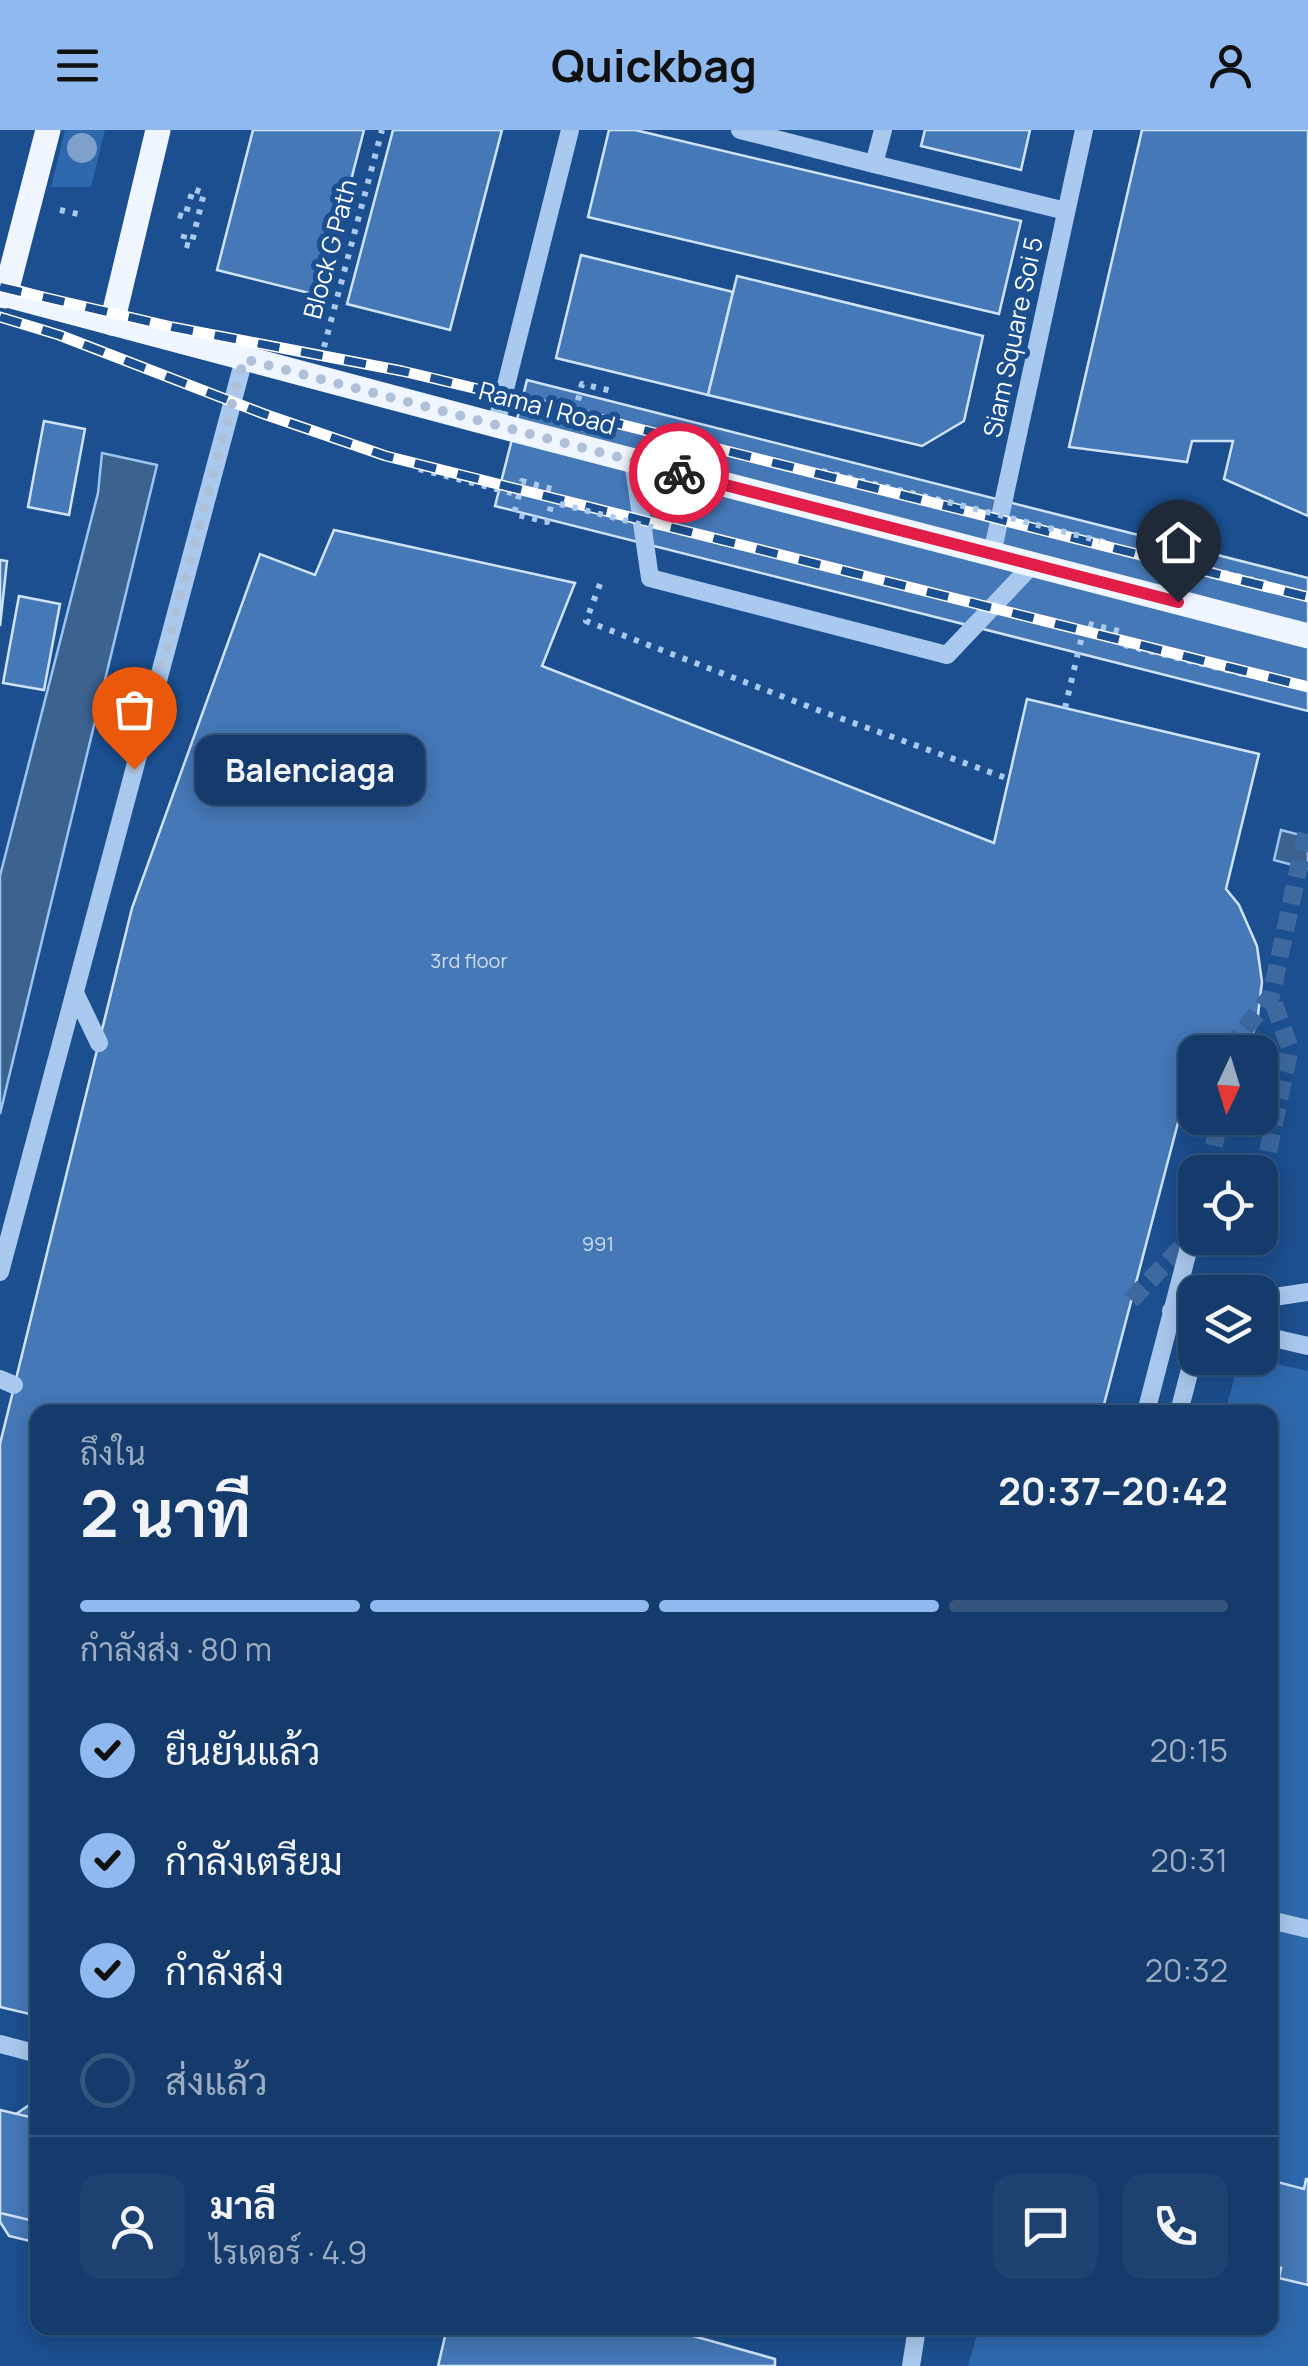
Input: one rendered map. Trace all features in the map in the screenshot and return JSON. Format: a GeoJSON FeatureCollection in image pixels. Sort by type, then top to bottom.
{"type":"FeatureCollection","features":[{"type":"Feature","properties":{"kind":"main road"},"geometry":{"type":"LineString","coordinates":[[2,295],[48,130]]}},
{"type":"Feature","properties":{"kind":"main road"},"geometry":{"type":"LineString","coordinates":[[112,324],[158,130]]}},
{"type":"Feature","properties":{"kind":"main road","name":"Rama I Road"},"geometry":{"type":"LineString","coordinates":[[2,295],[1308,636]]}},
{"type":"Feature","properties":{"kind":"street"},"geometry":{"type":"LineString","coordinates":[[496,426],[570,130]]}},
{"type":"Feature","properties":{"kind":"street"},"geometry":{"type":"LineString","coordinates":[[740,130],[1066,212]]}},
{"type":"Feature","properties":{"kind":"street"},"geometry":{"type":"LineString","coordinates":[[874,164],[882,130]]}},
{"type":"Feature","properties":{"kind":"street","name":"Siam Square Soi 5"},"geometry":{"type":"LineString","coordinates":[[992,554],[1084,130]]}},
{"type":"Feature","properties":{"kind":"street"},"geometry":{"type":"LineString","coordinates":[[0,1272],[244,359]]}},
{"type":"Feature","properties":{"kind":"street"},"geometry":{"type":"LineString","coordinates":[[633,461],[650,578],[669,583],[947,655],[1032,565]]}},
{"type":"Feature","properties":{"kind":"street"},"geometry":{"type":"LineString","coordinates":[[75,993],[98,1042]]}},
{"type":"Feature","properties":{"kind":"street"},"geometry":{"type":"LineString","coordinates":[[1148,1405],[1186,1255]]}},
{"type":"Feature","properties":{"kind":"street"},"geometry":{"type":"LineString","coordinates":[[1278,1296],[1308,1292]]}},
{"type":"Feature","properties":{"kind":"street"},"geometry":{"type":"LineString","coordinates":[[1171,1311],[1178,1310]]}},
{"type":"Feature","properties":{"kind":"street"},"geometry":{"type":"LineString","coordinates":[[1171,1311],[1178,1314]]}},
{"type":"Feature","properties":{"kind":"street"},"geometry":{"type":"LineString","coordinates":[[1278,1339],[1308,1346]]}},
{"type":"Feature","properties":{"kind":"street"},"geometry":{"type":"LineString","coordinates":[[1181,1405],[1189,1375]]}},
{"type":"Feature","properties":{"kind":"street"},"geometry":{"type":"LineString","coordinates":[[1278,1922],[1308,1929]]}},
{"type":"Feature","properties":{"kind":"street"},"geometry":{"type":"LineString","coordinates":[[0,2044],[30,2052]]}},
{"type":"Feature","properties":{"kind":"street"},"geometry":{"type":"LineString","coordinates":[[910,2366],[916,2335]]}},
{"type":"Feature","properties":{"kind":"path","name":"Block G Path"},"geometry":{"type":"LineString","coordinates":[[316,378],[382,130]]}},
{"type":"Feature","properties":{"kind":"path"},"geometry":{"type":"LineString","coordinates":[[182,216],[193,189],[204,192],[191,246],[182,244],[186,228]]}},
{"type":"Feature","properties":{"kind":"path"},"geometry":{"type":"LineString","coordinates":[[579,393],[582,384],[612,391]]}},
{"type":"Feature","properties":{"kind":"path"},"geometry":{"type":"LineString","coordinates":[[419,470],[518,495]]}},
{"type":"Feature","properties":{"kind":"path"},"geometry":{"type":"LineString","coordinates":[[822,471],[1103,542]]}},
{"type":"Feature","properties":{"kind":"path"},"geometry":{"type":"LineString","coordinates":[[522,482],[555,490],[556,503],[547,522],[514,514],[518,495],[522,482]]}},
{"type":"Feature","properties":{"kind":"path"},"geometry":{"type":"LineString","coordinates":[[556,503],[654,528]]}},
{"type":"Feature","properties":{"kind":"path"},"geometry":{"type":"LineString","coordinates":[[1147,554],[1274,586]]}},
{"type":"Feature","properties":{"kind":"path"},"geometry":{"type":"LineString","coordinates":[[600,584],[586,621],[1009,779]]}},
{"type":"Feature","properties":{"kind":"path"},"geometry":{"type":"LineString","coordinates":[[1065,708],[1085,623],[1123,632],[1120,644],[1251,676]]}},
{"type":"Feature","properties":{"kind":"shaded area"},"geometry":{"type":"Polygon","coordinates":[[[65,130],[105,130],[91,187],[51,187],[65,130]]]}},
{"type":"Feature","properties":{"kind":"shaded area"},"geometry":{"type":"Polygon","coordinates":[[[102,453],[157,465],[0,1114],[0,876],[98,493],[102,453]]]}},
{"type":"Feature","properties":{"kind":"shaded area"},"geometry":{"type":"Polygon","coordinates":[[[1281,830],[1308,837],[1308,869],[1274,860],[1281,830]]]}},
{"type":"Feature","properties":{"kind":"shaded area"},"geometry":{"type":"Polygon","coordinates":[[[1278,1364],[1308,1371],[1308,2366],[968,2366],[977,2335],[1278,2335],[1278,1405],[1227,1405],[1235,1375],[1278,1375],[1278,1364]]]}},
{"type":"Feature","properties":{"kind":"building"},"geometry":{"type":"Polygon","coordinates":[[[253,130],[364,130],[321,296],[217,270],[253,130]]]}},
{"type":"Feature","properties":{"kind":"building"},"geometry":{"type":"Polygon","coordinates":[[[393,130],[502,130],[450,330],[347,304],[393,130]]]}},
{"type":"Feature","properties":{"kind":"building"},"geometry":{"type":"Polygon","coordinates":[[[609,130],[635,130],[1021,221],[999,314],[588,217],[609,130]]]}},
{"type":"Feature","properties":{"kind":"building"},"geometry":{"type":"Polygon","coordinates":[[[925,130],[1030,130],[1021,170],[921,146],[925,130]]]}},
{"type":"Feature","properties":{"kind":"building"},"geometry":{"type":"Polygon","coordinates":[[[1142,130],[1308,130],[1308,516],[1224,479],[1233,441],[1192,441],[1187,462],[1069,447],[1142,130]]]}},
{"type":"Feature","properties":{"kind":"building"},"geometry":{"type":"Polygon","coordinates":[[[581,255],[733,292],[708,395],[556,358],[581,255]]]}},
{"type":"Feature","properties":{"kind":"building"},"geometry":{"type":"Polygon","coordinates":[[[737,276],[983,336],[964,421],[922,446],[708,395],[737,276]]]}},
{"type":"Feature","properties":{"kind":"building"},"geometry":{"type":"Polygon","coordinates":[[[527,380],[1308,578],[1308,711],[495,506],[527,380]]]}},
{"type":"Feature","properties":{"kind":"building"},"geometry":{"type":"Polygon","coordinates":[[[44,421],[85,429],[69,515],[28,507],[44,421]]]}},
{"type":"Feature","properties":{"kind":"building"},"geometry":{"type":"Polygon","coordinates":[[[334,530],[575,583],[542,666],[994,843],[1027,699],[1259,754],[1226,889],[1239,905],[1257,946],[1262,982],[1257,1023],[1252,1035],[1178,1035],[1178,1123],[1104,1405],[30,1405],[30,2014],[0,2007],[0,1444],[132,908],[260,554],[315,575],[334,530]]]}},
{"type":"Feature","properties":{"kind":"building"},"geometry":{"type":"Polygon","coordinates":[[[0,560],[7,561],[0,626],[0,560]]]}},
{"type":"Feature","properties":{"kind":"building"},"geometry":{"type":"Polygon","coordinates":[[[19,596],[60,604],[44,690],[3,683],[19,596]]]}},
{"type":"Feature","properties":{"kind":"building"},"geometry":{"type":"Polygon","coordinates":[[[30,2104],[30,2241],[9,2236],[0,2222],[0,2177],[16,2114],[30,2104]]]}},
{"type":"Feature","properties":{"kind":"building"},"geometry":{"type":"Polygon","coordinates":[[[0,2110],[30,2117],[30,2220],[0,2213],[0,2110]]]}},
{"type":"Feature","properties":{"kind":"building"},"geometry":{"type":"Polygon","coordinates":[[[1308,2179],[1308,2285],[1279,2278],[1278,2182],[1304,2189],[1308,2179]]]}},
{"type":"Feature","properties":{"kind":"building"},"geometry":{"type":"Polygon","coordinates":[[[445,2335],[690,2335],[775,2359],[775,2366],[438,2366],[445,2335]]]}},
{"type":"Feature","properties":{"kind":"tunnel"},"geometry":{"type":"LineString","coordinates":[[1240,1035],[1271,996],[1308,825]]}},
{"type":"Feature","properties":{"kind":"tunnel"},"geometry":{"type":"LineString","coordinates":[[1267,1155],[1290,1048],[1271,996]]}},
{"type":"Feature","properties":{"kind":"tunnel"},"geometry":{"type":"LineString","coordinates":[[1212,1155],[1216,1135]]}},
{"type":"Feature","properties":{"kind":"tunnel"},"geometry":{"type":"LineString","coordinates":[[1131,1300],[1178,1251]]}},
{"type":"Feature","properties":{"kind":"railway"},"geometry":{"type":"LineString","coordinates":[[0,287],[512,397],[1308,597]]}},
{"type":"Feature","properties":{"kind":"railway"},"geometry":{"type":"LineString","coordinates":[[0,317],[59,335],[386,456],[1308,687]]}},
{"type":"Feature","properties":{"kind":"way so far"},"geometry":{"type":"LineString","coordinates":[[134,769],[244,359],[679,473]]}},
{"type":"Feature","properties":{"kind":"place","name":"Balenciaga"},"geometry":{"type":"Point","coordinates":[134,769]}},
{"type":"Feature","properties":{"kind":"route"},"geometry":{"type":"LineString","coordinates":[[679,473],[1178,602]]}}]}
